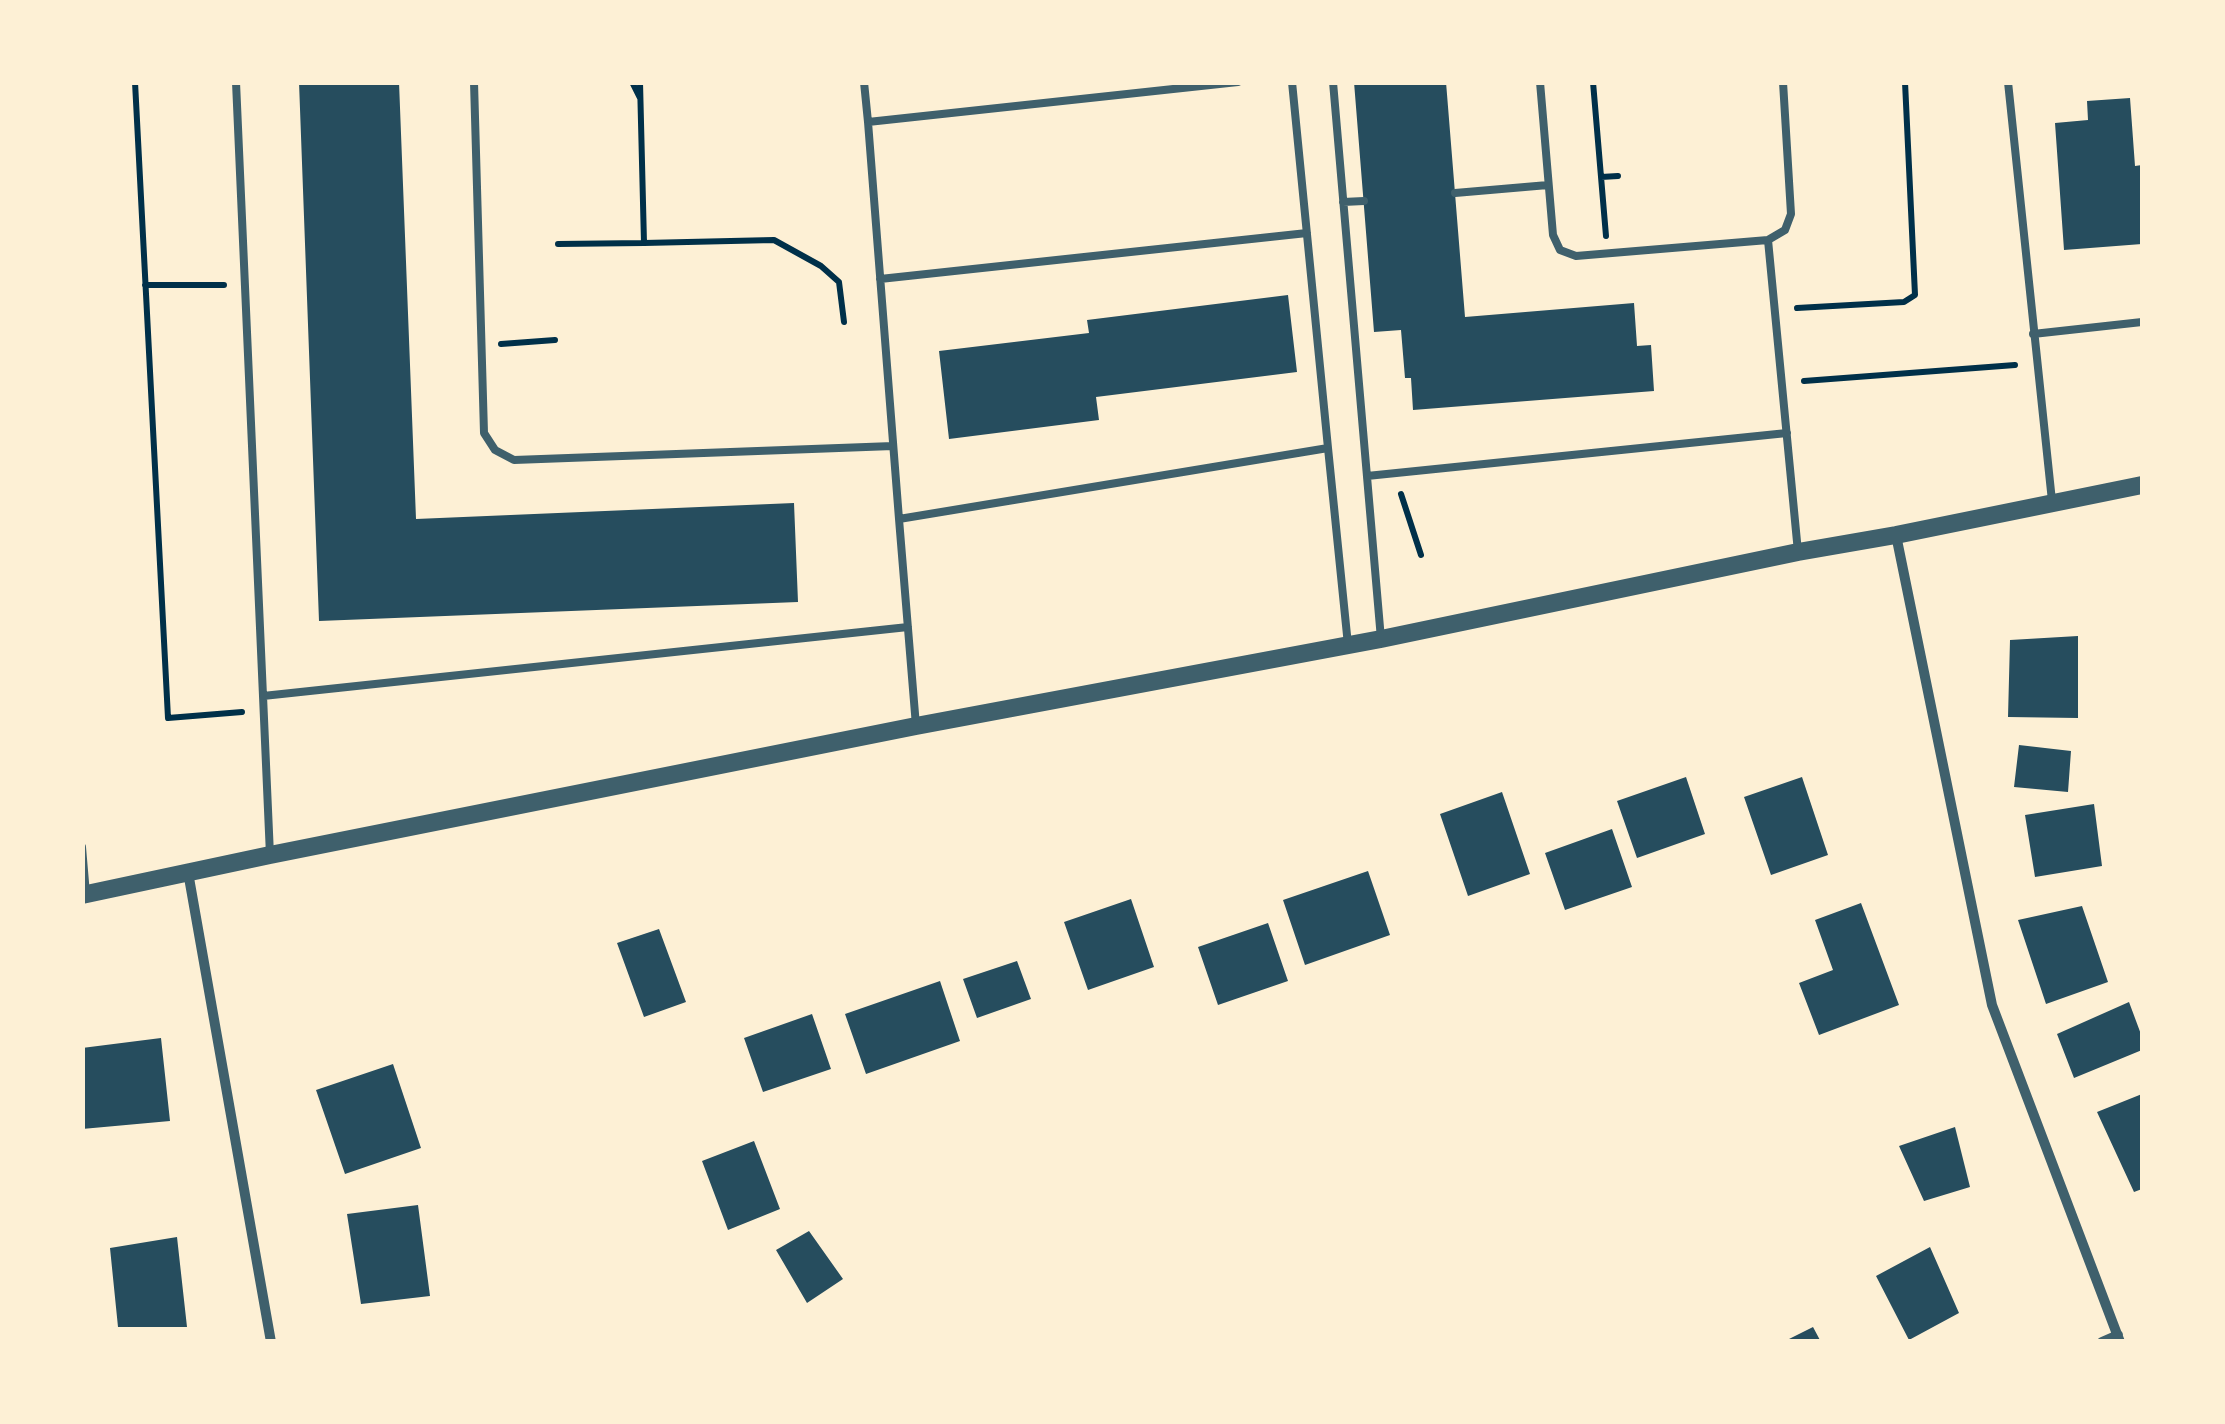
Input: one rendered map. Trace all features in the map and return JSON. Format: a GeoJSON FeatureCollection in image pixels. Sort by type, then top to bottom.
{"type":"FeatureCollection","features":[{"type":"Feature","properties":{"kind":"street"},"geometry":{"type":"LineString","coordinates":[[84,894],[2142,485]]}},
{"type":"Feature","properties":{"kind":"street"},"geometry":{"type":"LineString","coordinates":[[1896,535],[1992,1005],[2119,1338],[2102,1342]]}},
{"type":"Feature","properties":{"kind":"street"},"geometry":{"type":"LineString","coordinates":[[188,871],[272,1342]]}},
{"type":"Feature","properties":{"kind":"lane"},"geometry":{"type":"LineString","coordinates":[[236,82],[270,855]]}},
{"type":"Feature","properties":{"kind":"lane"},"geometry":{"type":"LineString","coordinates":[[474,82],[484,433],[495,450],[514,460],[893,446]]}},
{"type":"Feature","properties":{"kind":"lane"},"geometry":{"type":"LineString","coordinates":[[864,82],[916,726]]}},
{"type":"Feature","properties":{"kind":"lane"},"geometry":{"type":"LineString","coordinates":[[868,122],[1238,82]]}},
{"type":"Feature","properties":{"kind":"lane"},"geometry":{"type":"LineString","coordinates":[[1292,82],[1348,645]]}},
{"type":"Feature","properties":{"kind":"lane"},"geometry":{"type":"LineString","coordinates":[[1333,82],[1381,638]]}},
{"type":"Feature","properties":{"kind":"lane"},"geometry":{"type":"LineString","coordinates":[[1540,82],[1553,234],[1560,250],[1576,256],[1768,240],[1785,230],[1791,214],[1783,82]]}},
{"type":"Feature","properties":{"kind":"lane"},"geometry":{"type":"LineString","coordinates":[[2008,82],[2052,502]]}},
{"type":"Feature","properties":{"kind":"lane"},"geometry":{"type":"LineString","coordinates":[[1456,193],[1548,185]]}},
{"type":"Feature","properties":{"kind":"lane"},"geometry":{"type":"LineString","coordinates":[[1343,202],[1364,201]]}},
{"type":"Feature","properties":{"kind":"lane"},"geometry":{"type":"LineString","coordinates":[[880,279],[1308,234]]}},
{"type":"Feature","properties":{"kind":"lane"},"geometry":{"type":"LineString","coordinates":[[1768,240],[1798,552]]}},
{"type":"Feature","properties":{"kind":"lane"},"geometry":{"type":"LineString","coordinates":[[2033,334],[2142,322]]}},
{"type":"Feature","properties":{"kind":"lane"},"geometry":{"type":"LineString","coordinates":[[1367,476],[1787,434]]}},
{"type":"Feature","properties":{"kind":"lane"},"geometry":{"type":"LineString","coordinates":[[899,519],[1328,448]]}},
{"type":"Feature","properties":{"kind":"lane"},"geometry":{"type":"LineString","coordinates":[[263,696],[908,626]]}},
{"type":"Feature","properties":{"kind":"lane"},"geometry":{"type":"LineString","coordinates":[[82,848],[84,894]]}},
{"type":"Feature","properties":{"kind":"path"},"geometry":{"type":"LineString","coordinates":[[135,82],[168,718],[264,710]]}},
{"type":"Feature","properties":{"kind":"path"},"geometry":{"type":"LineString","coordinates":[[632,82],[641,99]]}},
{"type":"Feature","properties":{"kind":"path"},"geometry":{"type":"LineString","coordinates":[[640,82],[644,242]]}},
{"type":"Feature","properties":{"kind":"path"},"geometry":{"type":"LineString","coordinates":[[1593,82],[1607,254]]}},
{"type":"Feature","properties":{"kind":"path"},"geometry":{"type":"LineString","coordinates":[[1774,310],[1904,302],[1915,295],[1904,82]]}},
{"type":"Feature","properties":{"kind":"path"},"geometry":{"type":"LineString","coordinates":[[1600,177],[1618,176]]}},
{"type":"Feature","properties":{"kind":"path"},"geometry":{"type":"LineString","coordinates":[[558,244],[774,240],[821,266],[839,282],[844,322]]}},
{"type":"Feature","properties":{"kind":"path"},"geometry":{"type":"LineString","coordinates":[[145,285],[245,284]]}},
{"type":"Feature","properties":{"kind":"path"},"geometry":{"type":"LineString","coordinates":[[514,343],[555,340]]}},
{"type":"Feature","properties":{"kind":"path"},"geometry":{"type":"LineString","coordinates":[[1782,383],[2037,363]]}},
{"type":"Feature","properties":{"kind":"path"},"geometry":{"type":"LineString","coordinates":[[1395,473],[1421,555]]}},
{"type":"Feature","properties":{"kind":"building"},"geometry":{"type":"Polygon","coordinates":[[[299,82],[399,82],[416,519],[794,503],[798,602],[319,621],[299,82]]]}},
{"type":"Feature","properties":{"kind":"building"},"geometry":{"type":"Polygon","coordinates":[[[1354,82],[1446,82],[1465,317],[1634,303],[1637,346],[1651,345],[1654,391],[1413,410],[1411,378],[1405,378],[1401,330],[1374,332],[1354,82]]]}},
{"type":"Feature","properties":{"kind":"building"},"geometry":{"type":"Polygon","coordinates":[[[2130,98],[2135,166],[2142,165],[2142,244],[2064,250],[2055,123],[2088,120],[2087,101],[2130,98]]]}},
{"type":"Feature","properties":{"kind":"building"},"geometry":{"type":"Polygon","coordinates":[[[1288,295],[1297,372],[1096,397],[1099,420],[949,439],[939,351],[1089,333],[1087,320],[1288,295]]]}},
{"type":"Feature","properties":{"kind":"building"},"geometry":{"type":"Polygon","coordinates":[[[2078,636],[2078,718],[2008,717],[2010,640],[2078,636]]]}},
{"type":"Feature","properties":{"kind":"building"},"geometry":{"type":"Polygon","coordinates":[[[2019,745],[2071,751],[2068,792],[2014,787],[2019,745]]]}},
{"type":"Feature","properties":{"kind":"building"},"geometry":{"type":"Polygon","coordinates":[[[1686,777],[1705,834],[1637,858],[1617,801],[1686,777]]]}},
{"type":"Feature","properties":{"kind":"building"},"geometry":{"type":"Polygon","coordinates":[[[1802,777],[1828,855],[1771,875],[1744,797],[1802,777]]]}},
{"type":"Feature","properties":{"kind":"building"},"geometry":{"type":"Polygon","coordinates":[[[1502,792],[1530,874],[1468,896],[1440,814],[1502,792]]]}},
{"type":"Feature","properties":{"kind":"building"},"geometry":{"type":"Polygon","coordinates":[[[2094,804],[2102,866],[2035,877],[2025,815],[2094,804]]]}},
{"type":"Feature","properties":{"kind":"building"},"geometry":{"type":"Polygon","coordinates":[[[1612,829],[1632,887],[1565,910],[1545,853],[1612,829]]]}},
{"type":"Feature","properties":{"kind":"building"},"geometry":{"type":"Polygon","coordinates":[[[1368,871],[1390,935],[1305,965],[1283,900],[1368,871]]]}},
{"type":"Feature","properties":{"kind":"building"},"geometry":{"type":"Polygon","coordinates":[[[1131,899],[1154,967],[1088,990],[1064,922],[1131,899]]]}},
{"type":"Feature","properties":{"kind":"building"},"geometry":{"type":"Polygon","coordinates":[[[1861,903],[1899,1005],[1819,1035],[1799,983],[1833,970],[1815,920],[1861,903]]]}},
{"type":"Feature","properties":{"kind":"building"},"geometry":{"type":"Polygon","coordinates":[[[2082,906],[2108,982],[2046,1004],[2018,920],[2082,906]]]}},
{"type":"Feature","properties":{"kind":"building"},"geometry":{"type":"Polygon","coordinates":[[[1268,923],[1288,981],[1218,1005],[1198,947],[1268,923]]]}},
{"type":"Feature","properties":{"kind":"building"},"geometry":{"type":"Polygon","coordinates":[[[659,929],[686,1002],[644,1017],[617,943],[659,929]]]}},
{"type":"Feature","properties":{"kind":"building"},"geometry":{"type":"Polygon","coordinates":[[[1017,961],[1031,999],[977,1018],[963,979],[1017,961]]]}},
{"type":"Feature","properties":{"kind":"building"},"geometry":{"type":"Polygon","coordinates":[[[940,981],[960,1041],[866,1074],[845,1014],[940,981]]]}},
{"type":"Feature","properties":{"kind":"building"},"geometry":{"type":"Polygon","coordinates":[[[2129,1002],[2142,1037],[2142,1050],[2074,1078],[2057,1034],[2129,1002]]]}},
{"type":"Feature","properties":{"kind":"building"},"geometry":{"type":"Polygon","coordinates":[[[812,1014],[831,1069],[763,1092],[744,1038],[812,1014]]]}},
{"type":"Feature","properties":{"kind":"building"},"geometry":{"type":"Polygon","coordinates":[[[161,1038],[170,1121],[82,1129],[82,1048],[161,1038]]]}},
{"type":"Feature","properties":{"kind":"building"},"geometry":{"type":"Polygon","coordinates":[[[393,1064],[421,1148],[345,1174],[316,1090],[393,1064]]]}},
{"type":"Feature","properties":{"kind":"building"},"geometry":{"type":"Polygon","coordinates":[[[2142,1094],[2142,1189],[2134,1192],[2097,1112],[2142,1094]]]}},
{"type":"Feature","properties":{"kind":"building"},"geometry":{"type":"Polygon","coordinates":[[[1955,1127],[1970,1187],[1924,1201],[1899,1146],[1955,1127]]]}},
{"type":"Feature","properties":{"kind":"building"},"geometry":{"type":"Polygon","coordinates":[[[754,1141],[780,1209],[728,1230],[702,1161],[754,1141]]]}},
{"type":"Feature","properties":{"kind":"building"},"geometry":{"type":"Polygon","coordinates":[[[418,1205],[430,1296],[361,1304],[347,1214],[418,1205]]]}},
{"type":"Feature","properties":{"kind":"building"},"geometry":{"type":"Polygon","coordinates":[[[809,1231],[843,1279],[807,1303],[776,1250],[809,1231]]]}},
{"type":"Feature","properties":{"kind":"building"},"geometry":{"type":"Polygon","coordinates":[[[177,1237],[187,1327],[118,1327],[110,1248],[177,1237]]]}},
{"type":"Feature","properties":{"kind":"building"},"geometry":{"type":"Polygon","coordinates":[[[1930,1247],[1959,1313],[1909,1340],[1876,1276],[1930,1247]]]}},
{"type":"Feature","properties":{"kind":"building"},"geometry":{"type":"Polygon","coordinates":[[[1813,1327],[1821,1342],[1783,1342],[1813,1327]]]}}]}
